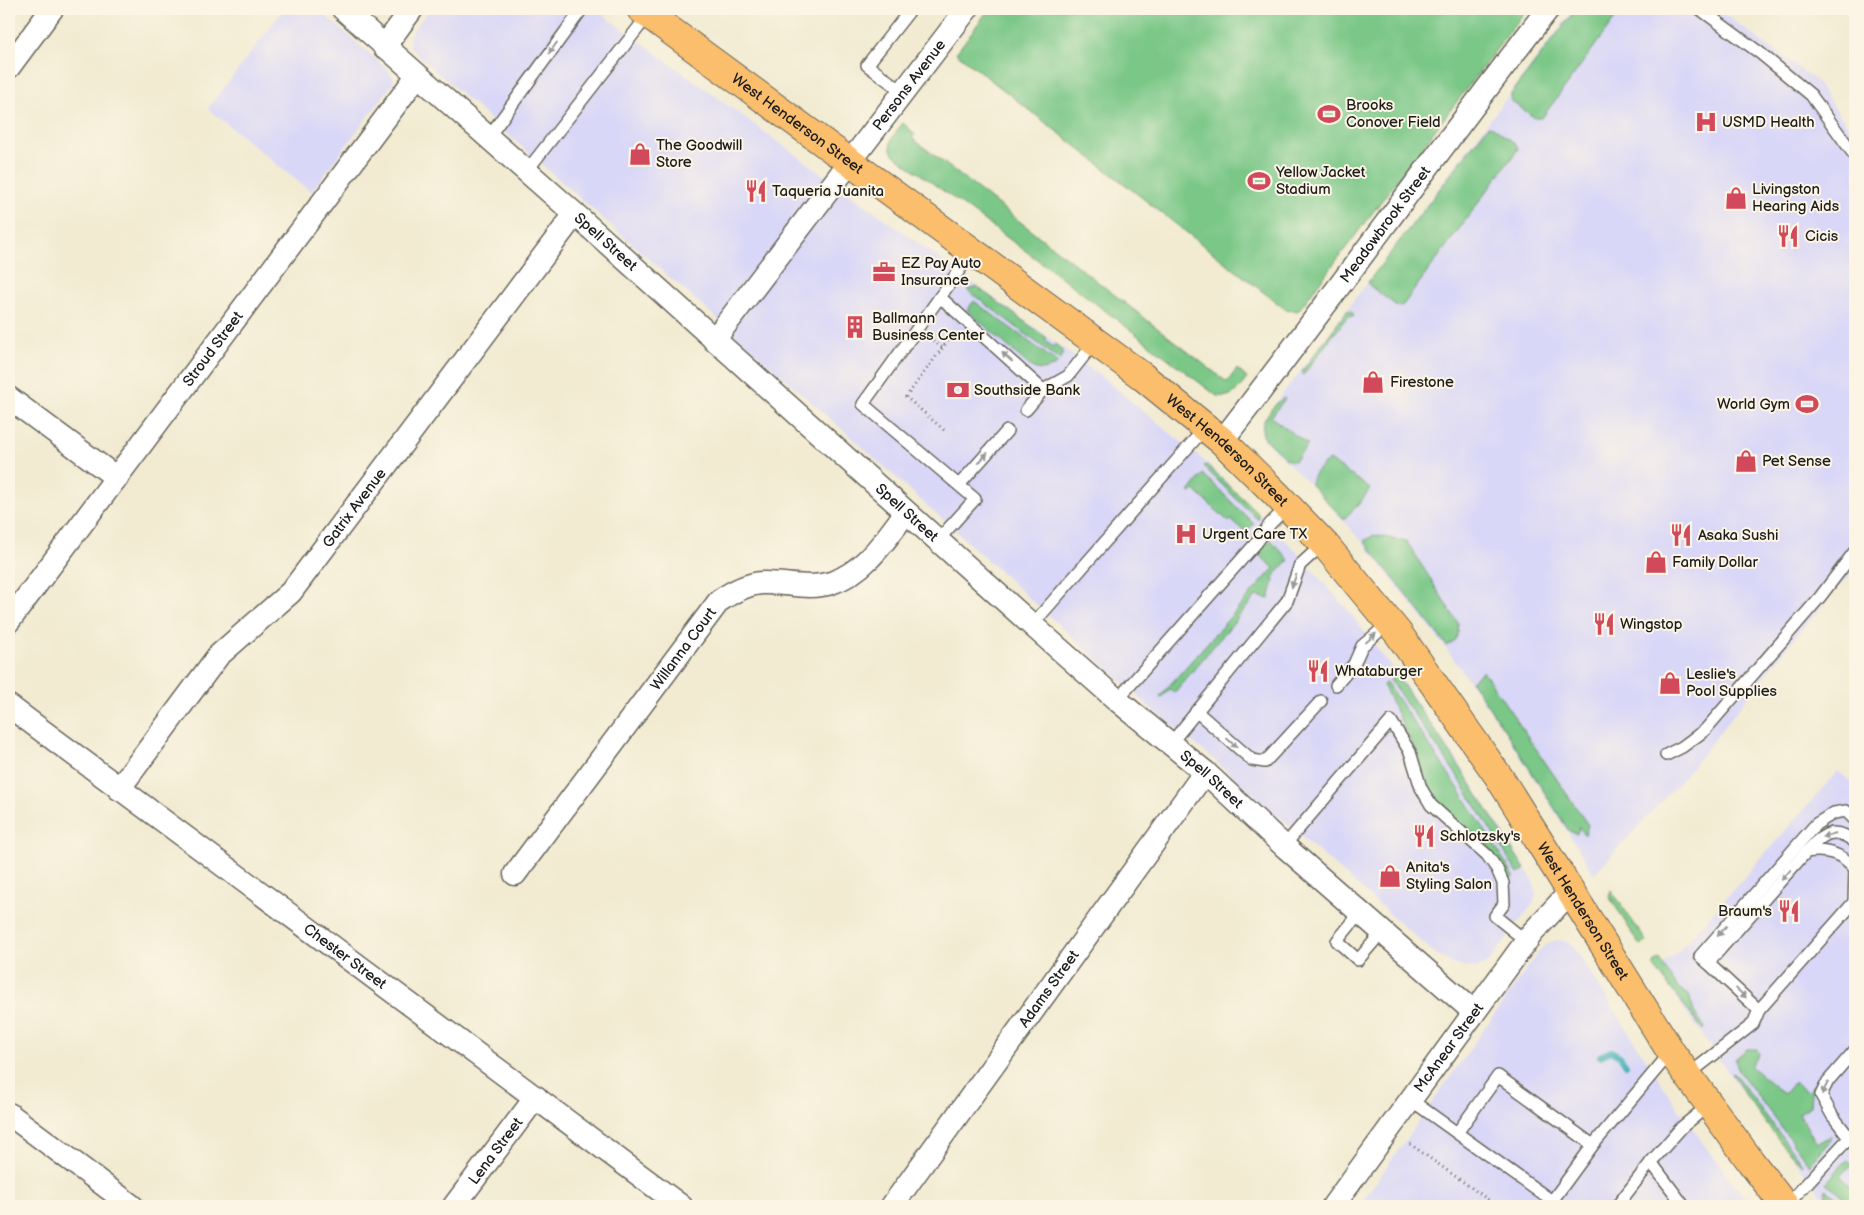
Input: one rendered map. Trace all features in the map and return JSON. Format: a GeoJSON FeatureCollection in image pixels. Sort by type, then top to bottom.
{"type":"FeatureCollection","features":[{"type":"Feature","properties":{"kind":"main road","name":"West Henderson Street"},"geometry":{"type":"LineString","coordinates":[[645,12],[1096,340],[1179,404],[1214,434],[1288,506],[1324,544],[1390,622],[1431,677],[1495,770],[1671,1052],[1785,1206]]}},
{"type":"Feature","properties":{"kind":"street","name":"Spell Street"},"geometry":{"type":"LineString","coordinates":[[343,9],[575,214],[1032,625],[1117,700],[1205,772],[1284,846],[1474,1012]]}},
{"type":"Feature","properties":{"kind":"street"},"geometry":{"type":"LineString","coordinates":[[384,47],[412,9]]}},
{"type":"Feature","properties":{"kind":"street","name":"Persons Avenue"},"geometry":{"type":"LineString","coordinates":[[714,340],[967,9]]}},
{"type":"Feature","properties":{"kind":"street","name":"Meadowbrook Street"},"geometry":{"type":"LineString","coordinates":[[1214,434],[1276,372],[1482,94],[1548,9]]}},
{"type":"Feature","properties":{"kind":"street"},"geometry":{"type":"LineString","coordinates":[[9,67],[44,12]]}},
{"type":"Feature","properties":{"kind":"street","name":"Stroud Street"},"geometry":{"type":"LineString","coordinates":[[9,621],[417,76]]}},
{"type":"Feature","properties":{"kind":"street","name":"Gatrix Avenue"},"geometry":{"type":"LineString","coordinates":[[119,789],[218,656],[291,592],[575,214]]}},
{"type":"Feature","properties":{"kind":"street"},"geometry":{"type":"LineString","coordinates":[[9,398],[117,478]]}},
{"type":"Feature","properties":{"kind":"street","name":"Willanna Court"},"geometry":{"type":"LineString","coordinates":[[515,874],[719,601],[744,587],[762,583],[798,586],[830,584],[847,576],[863,564],[881,546],[906,512]]}},
{"type":"Feature","properties":{"kind":"street","name":"Chester Street"},"geometry":{"type":"LineString","coordinates":[[9,706],[681,1206]]}},
{"type":"Feature","properties":{"kind":"street","name":"Adams Street"},"geometry":{"type":"LineString","coordinates":[[892,1206],[1205,772]]}},
{"type":"Feature","properties":{"kind":"street","name":"McAnear Street"},"geometry":{"type":"LineString","coordinates":[[1333,1206],[1526,941],[1570,892]]}},
{"type":"Feature","properties":{"kind":"street","name":"Lena Street"},"geometry":{"type":"LineString","coordinates":[[454,1206],[536,1097]]}},
{"type":"Feature","properties":{"kind":"street"},"geometry":{"type":"LineString","coordinates":[[9,1114],[132,1206]]}},
{"type":"Feature","properties":{"kind":"lane"},"geometry":{"type":"LineString","coordinates":[[487,138],[582,9]]}},
{"type":"Feature","properties":{"kind":"lane"},"geometry":{"type":"LineString","coordinates":[[903,92],[867,65],[911,9]]}},
{"type":"Feature","properties":{"kind":"lane"},"geometry":{"type":"LineString","coordinates":[[1700,9],[1760,53],[1811,95],[1855,156]]}},
{"type":"Feature","properties":{"kind":"lane"},"geometry":{"type":"LineString","coordinates":[[526,172],[645,12]]}},
{"type":"Feature","properties":{"kind":"lane"},"geometry":{"type":"LineString","coordinates":[[938,540],[975,498],[863,404],[973,251]]}},
{"type":"Feature","properties":{"kind":"lane"},"geometry":{"type":"LineString","coordinates":[[940,297],[1043,390]]}},
{"type":"Feature","properties":{"kind":"lane"},"geometry":{"type":"LineString","coordinates":[[1026,410],[1043,390],[1068,376],[1096,340]]}},
{"type":"Feature","properties":{"kind":"lane"},"geometry":{"type":"LineString","coordinates":[[959,485],[1007,431]]}},
{"type":"Feature","properties":{"kind":"lane"},"geometry":{"type":"LineString","coordinates":[[1032,625],[1214,434]]}},
{"type":"Feature","properties":{"kind":"lane"},"geometry":{"type":"LineString","coordinates":[[1117,700],[1288,506]]}},
{"type":"Feature","properties":{"kind":"lane"},"geometry":{"type":"LineString","coordinates":[[1171,743],[1287,601],[1300,565],[1324,544]]}},
{"type":"Feature","properties":{"kind":"lane"},"geometry":{"type":"LineString","coordinates":[[1666,755],[1682,747],[1704,730],[1820,598],[1855,551]]}},
{"type":"Feature","properties":{"kind":"lane"},"geometry":{"type":"LineString","coordinates":[[1336,685],[1354,664],[1362,646],[1390,622]]}},
{"type":"Feature","properties":{"kind":"lane"},"geometry":{"type":"LineString","coordinates":[[1196,711],[1252,760],[1265,762],[1321,701]]}},
{"type":"Feature","properties":{"kind":"lane"},"geometry":{"type":"LineString","coordinates":[[1284,846],[1391,721],[1410,752],[1421,788],[1431,805],[1487,855],[1497,869],[1503,883],[1504,904],[1495,916],[1526,941]]}},
{"type":"Feature","properties":{"kind":"lane"},"geometry":{"type":"LineString","coordinates":[[1759,1010],[1700,956],[1816,824],[1834,813],[1846,811],[1855,820]]}},
{"type":"Feature","properties":{"kind":"lane"},"geometry":{"type":"LineString","coordinates":[[1708,963],[1822,836],[1837,832],[1848,836],[1855,842]]}},
{"type":"Feature","properties":{"kind":"lane"},"geometry":{"type":"LineString","coordinates":[[1688,1075],[1753,1024],[1759,1010],[1855,901],[1855,869],[1840,856],[1821,850],[1806,852]]}},
{"type":"Feature","properties":{"kind":"lane"},"geometry":{"type":"LineString","coordinates":[[1360,913],[1337,941],[1358,960],[1382,932]]}},
{"type":"Feature","properties":{"kind":"lane"},"geometry":{"type":"LineString","coordinates":[[1785,1206],[1852,1141],[1821,1095],[1828,1081],[1855,1050]]}},
{"type":"Feature","properties":{"kind":"lane"},"geometry":{"type":"LineString","coordinates":[[1410,1100],[1552,1201],[1593,1145],[1671,1052]]}},
{"type":"Feature","properties":{"kind":"lane"},"geometry":{"type":"LineString","coordinates":[[1456,1133],[1498,1076],[1593,1145]]}},
{"type":"Feature","properties":{"kind":"lane"},"geometry":{"type":"LineString","coordinates":[[1617,1206],[1651,1162],[1682,1127],[1709,1105]]}},
{"type":"Feature","properties":{"kind":"lane"},"geometry":{"type":"LineString","coordinates":[[1651,1162],[1684,1206]]}},
{"type":"Feature","properties":{"kind":"path"},"geometry":{"type":"LineString","coordinates":[[944,430],[906,397],[956,330]]}},
{"type":"Feature","properties":{"kind":"path"},"geometry":{"type":"LineString","coordinates":[[1410,1144],[1497,1206]]}},
{"type":"Feature","properties":{"kind":"shaded area"},"geometry":{"type":"Polygon","coordinates":[[[284,9],[318,9],[388,70],[394,79],[393,83],[311,192],[208,109],[284,9]]]}},
{"type":"Feature","properties":{"kind":"shaded area"},"geometry":{"type":"Polygon","coordinates":[[[430,9],[595,9],[1060,346],[1108,382],[1208,464],[1294,549],[1347,609],[1402,681],[1457,760],[1533,880],[1536,894],[1534,902],[1488,963],[1478,968],[1455,965],[1433,952],[1211,757],[1153,710],[859,444],[411,49],[410,34],[430,9]]]}},
{"type":"Feature","properties":{"kind":"shaded area"},"geometry":{"type":"Polygon","coordinates":[[[1574,9],[1717,9],[1815,80],[1855,136],[1855,568],[1798,634],[1684,777],[1594,874],[1503,729],[1445,647],[1364,544],[1312,486],[1264,440],[1261,433],[1264,419],[1574,9]]]}},
{"type":"Feature","properties":{"kind":"shaded area"},"geometry":{"type":"Polygon","coordinates":[[[1838,771],[1855,785],[1855,1206],[1830,1206],[1737,1085],[1656,969],[1678,952],[1838,771]]]}},
{"type":"Feature","properties":{"kind":"shaded area"},"geometry":{"type":"Polygon","coordinates":[[[1556,940],[1565,941],[1573,946],[1668,1093],[1710,1153],[1751,1206],[1371,1206],[1363,1200],[1540,950],[1556,940]]]}},
{"type":"Feature","properties":{"kind":"green space","name":"Yellow Jacket Stadium"},"geometry":{"type":"Polygon","coordinates":[[[989,9],[1527,9],[1298,311],[1285,309],[956,53],[989,9]]]}},
{"type":"Feature","properties":{"kind":"green space"},"geometry":{"type":"Polygon","coordinates":[[[1576,9],[1622,9],[1542,118],[1535,118],[1511,101],[1511,94],[1576,9]]]}},
{"type":"Feature","properties":{"kind":"green space"},"geometry":{"type":"Polygon","coordinates":[[[903,123],[915,134],[912,138],[1227,382],[1237,369],[1247,378],[1241,386],[1231,395],[1217,396],[1057,274],[894,155],[890,146],[892,138],[903,123]]]}},
{"type":"Feature","properties":{"kind":"green space"},"geometry":{"type":"Polygon","coordinates":[[[1488,126],[1493,127],[1516,144],[1518,149],[1403,305],[1398,307],[1370,286],[1368,282],[1488,126]]]}},
{"type":"Feature","properties":{"kind":"green space"},"geometry":{"type":"Polygon","coordinates":[[[977,287],[1047,338],[1045,341],[1053,347],[1055,344],[1062,350],[1063,355],[1060,360],[967,290],[977,287]]]}},
{"type":"Feature","properties":{"kind":"green space"},"geometry":{"type":"Polygon","coordinates":[[[974,301],[1058,363],[1045,370],[1031,367],[967,310],[974,301]]]}},
{"type":"Feature","properties":{"kind":"green space"},"geometry":{"type":"Polygon","coordinates":[[[1347,311],[1351,311],[1354,314],[1353,316],[1347,317],[1303,375],[1302,371],[1347,311]]]}},
{"type":"Feature","properties":{"kind":"green space"},"geometry":{"type":"Polygon","coordinates":[[[1284,398],[1271,417],[1308,445],[1294,461],[1283,456],[1267,441],[1262,432],[1267,415],[1284,398]]]}},
{"type":"Feature","properties":{"kind":"green space"},"geometry":{"type":"Polygon","coordinates":[[[1330,460],[1370,489],[1345,518],[1311,485],[1311,481],[1317,471],[1330,460]]]}},
{"type":"Feature","properties":{"kind":"green space"},"geometry":{"type":"Polygon","coordinates":[[[1207,465],[1257,512],[1258,520],[1203,466],[1207,465]]]}},
{"type":"Feature","properties":{"kind":"green space"},"geometry":{"type":"Polygon","coordinates":[[[1203,474],[1254,524],[1245,532],[1231,520],[1229,522],[1194,490],[1191,493],[1189,492],[1203,474]]]}},
{"type":"Feature","properties":{"kind":"green space"},"geometry":{"type":"Polygon","coordinates":[[[1374,535],[1407,542],[1458,623],[1458,634],[1450,644],[1447,646],[1364,541],[1374,535]]]}},
{"type":"Feature","properties":{"kind":"green space"},"geometry":{"type":"Polygon","coordinates":[[[1271,540],[1289,560],[1273,577],[1274,581],[1269,599],[1256,596],[1174,693],[1170,689],[1161,698],[1160,696],[1274,568],[1258,554],[1258,551],[1271,540]]]}},
{"type":"Feature","properties":{"kind":"green space"},"geometry":{"type":"Polygon","coordinates":[[[1483,671],[1588,825],[1585,835],[1579,827],[1577,834],[1569,831],[1471,681],[1483,671]]]}},
{"type":"Feature","properties":{"kind":"green space"},"geometry":{"type":"Polygon","coordinates":[[[1396,675],[1458,764],[1525,869],[1518,874],[1456,774],[1390,680],[1396,675]]]}},
{"type":"Feature","properties":{"kind":"green space"},"geometry":{"type":"Polygon","coordinates":[[[1386,682],[1459,789],[1514,876],[1508,880],[1502,866],[1489,850],[1435,803],[1430,794],[1417,754],[1383,685],[1386,682]]]}},
{"type":"Feature","properties":{"kind":"green space"},"geometry":{"type":"Polygon","coordinates":[[[1611,890],[1647,942],[1642,945],[1639,944],[1609,896],[1611,890]]]}},
{"type":"Feature","properties":{"kind":"green space"},"geometry":{"type":"Polygon","coordinates":[[[1659,959],[1678,988],[1689,995],[1694,1012],[1704,1027],[1703,1030],[1654,967],[1654,963],[1659,959]]]}},
{"type":"Feature","properties":{"kind":"green space"},"geometry":{"type":"Polygon","coordinates":[[[1855,1037],[1855,1042],[1811,1093],[1810,1106],[1798,1114],[1817,1143],[1831,1136],[1830,1141],[1809,1165],[1739,1071],[1735,1059],[1747,1049],[1757,1049],[1759,1055],[1750,1066],[1784,1094],[1793,1083],[1796,1083],[1807,1092],[1855,1037]]]}},
{"type":"Feature","properties":{"kind":"green space"},"geometry":{"type":"Polygon","coordinates":[[[1732,1073],[1735,1074],[1803,1165],[1787,1150],[1754,1107],[1732,1073]]]}},
{"type":"Feature","properties":{"kind":"green space"},"geometry":{"type":"Polygon","coordinates":[[[1848,1160],[1853,1165],[1841,1176],[1855,1194],[1855,1206],[1847,1206],[1842,1195],[1826,1183],[1848,1160]]]}},
{"type":"Feature","properties":{"kind":"green space"},"geometry":{"type":"Polygon","coordinates":[[[1825,1189],[1838,1198],[1842,1206],[1831,1206],[1826,1197],[1825,1189]]]}},
{"type":"Feature","properties":{"kind":"waterway"},"geometry":{"type":"LineString","coordinates":[[1600,1056],[1611,1051],[1620,1056],[1626,1065]]}},
{"type":"Feature","properties":{"kind":"place","name":"Brooks Conover Field"},"geometry":{"type":"Point","coordinates":[1329,114]}},
{"type":"Feature","properties":{"kind":"place","name":"USMD Health"},"geometry":{"type":"Point","coordinates":[1706,122]}},
{"type":"Feature","properties":{"kind":"place","name":"The Goodwill Store"},"geometry":{"type":"Point","coordinates":[640,154]}},
{"type":"Feature","properties":{"kind":"place","name":"Yellow Jacket Stadium"},"geometry":{"type":"Point","coordinates":[1259,181]}},
{"type":"Feature","properties":{"kind":"place","name":"Taqueria Juanita"},"geometry":{"type":"Point","coordinates":[756,191]}},
{"type":"Feature","properties":{"kind":"place","name":"Livingston Hearing Aids"},"geometry":{"type":"Point","coordinates":[1736,198]}},
{"type":"Feature","properties":{"kind":"place","name":"Cicis"},"geometry":{"type":"Point","coordinates":[1788,236]}},
{"type":"Feature","properties":{"kind":"place","name":"EZ Pay Auto Insurance"},"geometry":{"type":"Point","coordinates":[884,272]}},
{"type":"Feature","properties":{"kind":"place","name":"Ballmann Business Center"},"geometry":{"type":"Point","coordinates":[855,327]}},
{"type":"Feature","properties":{"kind":"place","name":"Firestone"},"geometry":{"type":"Point","coordinates":[1373,382]}},
{"type":"Feature","properties":{"kind":"place","name":"Southside Bank"},"geometry":{"type":"Point","coordinates":[958,390]}},
{"type":"Feature","properties":{"kind":"place","name":"World Gym"},"geometry":{"type":"Point","coordinates":[1807,404]}},
{"type":"Feature","properties":{"kind":"place","name":"Pet Sense"},"geometry":{"type":"Point","coordinates":[1746,461]}},
{"type":"Feature","properties":{"kind":"place","name":"Urgent Care TX"},"geometry":{"type":"Point","coordinates":[1186,534]}},
{"type":"Feature","properties":{"kind":"place","name":"Asaka Sushi"},"geometry":{"type":"Point","coordinates":[1681,535]}},
{"type":"Feature","properties":{"kind":"place","name":"Family Dollar"},"geometry":{"type":"Point","coordinates":[1656,562]}},
{"type":"Feature","properties":{"kind":"place","name":"Wingstop"},"geometry":{"type":"Point","coordinates":[1604,624]}},
{"type":"Feature","properties":{"kind":"place","name":"Whataburger"},"geometry":{"type":"Point","coordinates":[1318,671]}},
{"type":"Feature","properties":{"kind":"place","name":"Leslie's Pool Supplies"},"geometry":{"type":"Point","coordinates":[1670,683]}},
{"type":"Feature","properties":{"kind":"place","name":"Schlotzsky's"},"geometry":{"type":"Point","coordinates":[1424,836]}},
{"type":"Feature","properties":{"kind":"place","name":"Anita's Styling Salon"},"geometry":{"type":"Point","coordinates":[1390,876]}},
{"type":"Feature","properties":{"kind":"place","name":"Braum's"},"geometry":{"type":"Point","coordinates":[1789,911]}}]}
